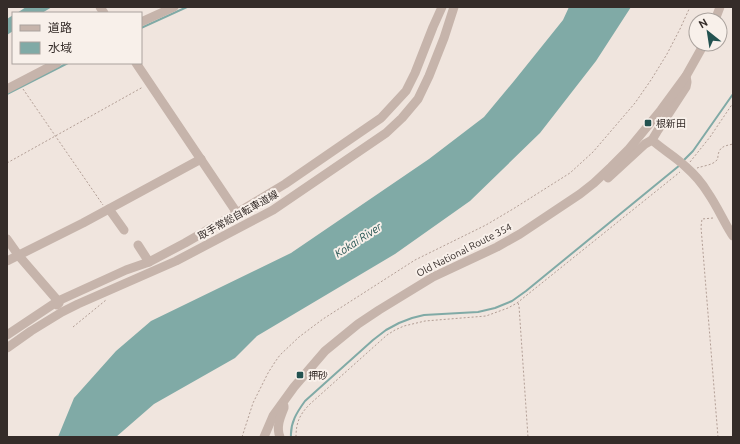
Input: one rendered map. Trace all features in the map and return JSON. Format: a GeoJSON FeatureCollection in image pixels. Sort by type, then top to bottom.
{"type":"FeatureCollection","features":[{"type":"Feature","properties":{"kind":"street"},"geometry":{"type":"LineString","coordinates":[[142,22],[174,7]]}},
{"type":"Feature","properties":{"kind":"street"},"geometry":{"type":"LineString","coordinates":[[7,335],[58,301],[126,270],[149,262],[237,213],[285,184],[381,118],[406,91],[442,7]]}},
{"type":"Feature","properties":{"kind":"street","name":"取手常総自転車道線"},"geometry":{"type":"LineString","coordinates":[[7,348],[47,321],[78,304],[176,261],[273,210],[386,133],[402,118],[418,99],[439,51],[454,7]]}},
{"type":"Feature","properties":{"kind":"street","name":"Old National Route 354"},"geometry":{"type":"LineString","coordinates":[[264,437],[273,416],[306,372],[325,351],[358,324],[433,277],[520,234],[594,183],[644,131],[665,105],[686,76],[700,52]]}},
{"type":"Feature","properties":{"kind":"street"},"geometry":{"type":"LineString","coordinates":[[7,89],[55,64]]}},
{"type":"Feature","properties":{"kind":"street"},"geometry":{"type":"LineString","coordinates":[[137,64],[237,213]]}},
{"type":"Feature","properties":{"kind":"street"},"geometry":{"type":"LineString","coordinates":[[594,183],[602,183],[609,178],[645,144],[652,140],[686,87],[688,82],[686,76]]}},
{"type":"Feature","properties":{"kind":"street"},"geometry":{"type":"LineString","coordinates":[[652,140],[684,165],[708,191],[730,234],[733,236]]}},
{"type":"Feature","properties":{"kind":"street"},"geometry":{"type":"LineString","coordinates":[[7,261],[108,210],[200,159]]}},
{"type":"Feature","properties":{"kind":"street"},"geometry":{"type":"LineString","coordinates":[[108,210],[124,230]]}},
{"type":"Feature","properties":{"kind":"street"},"geometry":{"type":"LineString","coordinates":[[7,239],[19,256],[58,301]]}},
{"type":"Feature","properties":{"kind":"street"},"geometry":{"type":"LineString","coordinates":[[138,245],[149,262]]}},
{"type":"Feature","properties":{"kind":"street"},"geometry":{"type":"LineString","coordinates":[[47,321],[58,301]]}},
{"type":"Feature","properties":{"kind":"street"},"geometry":{"type":"LineString","coordinates":[[280,437],[278,425],[284,408],[283,402]]}},
{"type":"Feature","properties":{"kind":"path"},"geometry":{"type":"LineString","coordinates":[[242,437],[253,403],[268,373],[280,355],[299,336],[415,260],[513,210],[570,173],[593,152],[635,103],[651,80],[680,30],[690,7]]}},
{"type":"Feature","properties":{"kind":"path"},"geometry":{"type":"LineString","coordinates":[[19,83],[108,210]]}},
{"type":"Feature","properties":{"kind":"path"},"geometry":{"type":"LineString","coordinates":[[7,163],[150,84]]}},
{"type":"Feature","properties":{"kind":"path"},"geometry":{"type":"LineString","coordinates":[[296,437],[296,428],[303,411],[386,335],[414,323],[486,316],[517,303],[684,165],[710,137],[733,103]]}},
{"type":"Feature","properties":{"kind":"path"},"geometry":{"type":"LineString","coordinates":[[684,165],[712,164],[716,162],[720,148],[733,144]]}},
{"type":"Feature","properties":{"kind":"path"},"geometry":{"type":"LineString","coordinates":[[718,437],[701,227],[704,218],[722,217]]}},
{"type":"Feature","properties":{"kind":"path"},"geometry":{"type":"LineString","coordinates":[[73,327],[107,300]]}},
{"type":"Feature","properties":{"kind":"path"},"geometry":{"type":"LineString","coordinates":[[517,303],[528,437]]}},
{"type":"Feature","properties":{"kind":"water"},"geometry":{"type":"Polygon","coordinates":[[[26,7],[52,7],[44,12],[18,12],[26,7]]]}},
{"type":"Feature","properties":{"kind":"water","name":"Kokai River"},"geometry":{"type":"Polygon","coordinates":[[[569,7],[631,7],[596,61],[540,133],[470,201],[395,254],[257,336],[235,358],[154,404],[116,437],[58,437],[74,398],[116,351],[151,321],[291,253],[429,159],[484,117],[563,20],[569,7]]]}},
{"type":"Feature","properties":{"kind":"water"},"geometry":{"type":"Polygon","coordinates":[[[12,16],[12,32],[7,35],[7,19],[12,16]]]}},
{"type":"Feature","properties":{"kind":"waterway"},"geometry":{"type":"LineString","coordinates":[[142,28],[187,7]]}},
{"type":"Feature","properties":{"kind":"waterway"},"geometry":{"type":"LineString","coordinates":[[7,94],[66,64]]}},
{"type":"Feature","properties":{"kind":"waterway"},"geometry":{"type":"LineString","coordinates":[[684,160],[693,151],[733,94]]}},
{"type":"Feature","properties":{"kind":"waterway"},"geometry":{"type":"LineString","coordinates":[[291,437],[293,422],[305,401],[386,330],[399,323],[424,315],[478,312],[495,308],[512,301],[680,165]]}},
{"type":"Feature","properties":{"kind":"place","name":"根新田"},"geometry":{"type":"Point","coordinates":[648,123]}},
{"type":"Feature","properties":{"kind":"place","name":"押砂"},"geometry":{"type":"Point","coordinates":[300,375]}}]}
